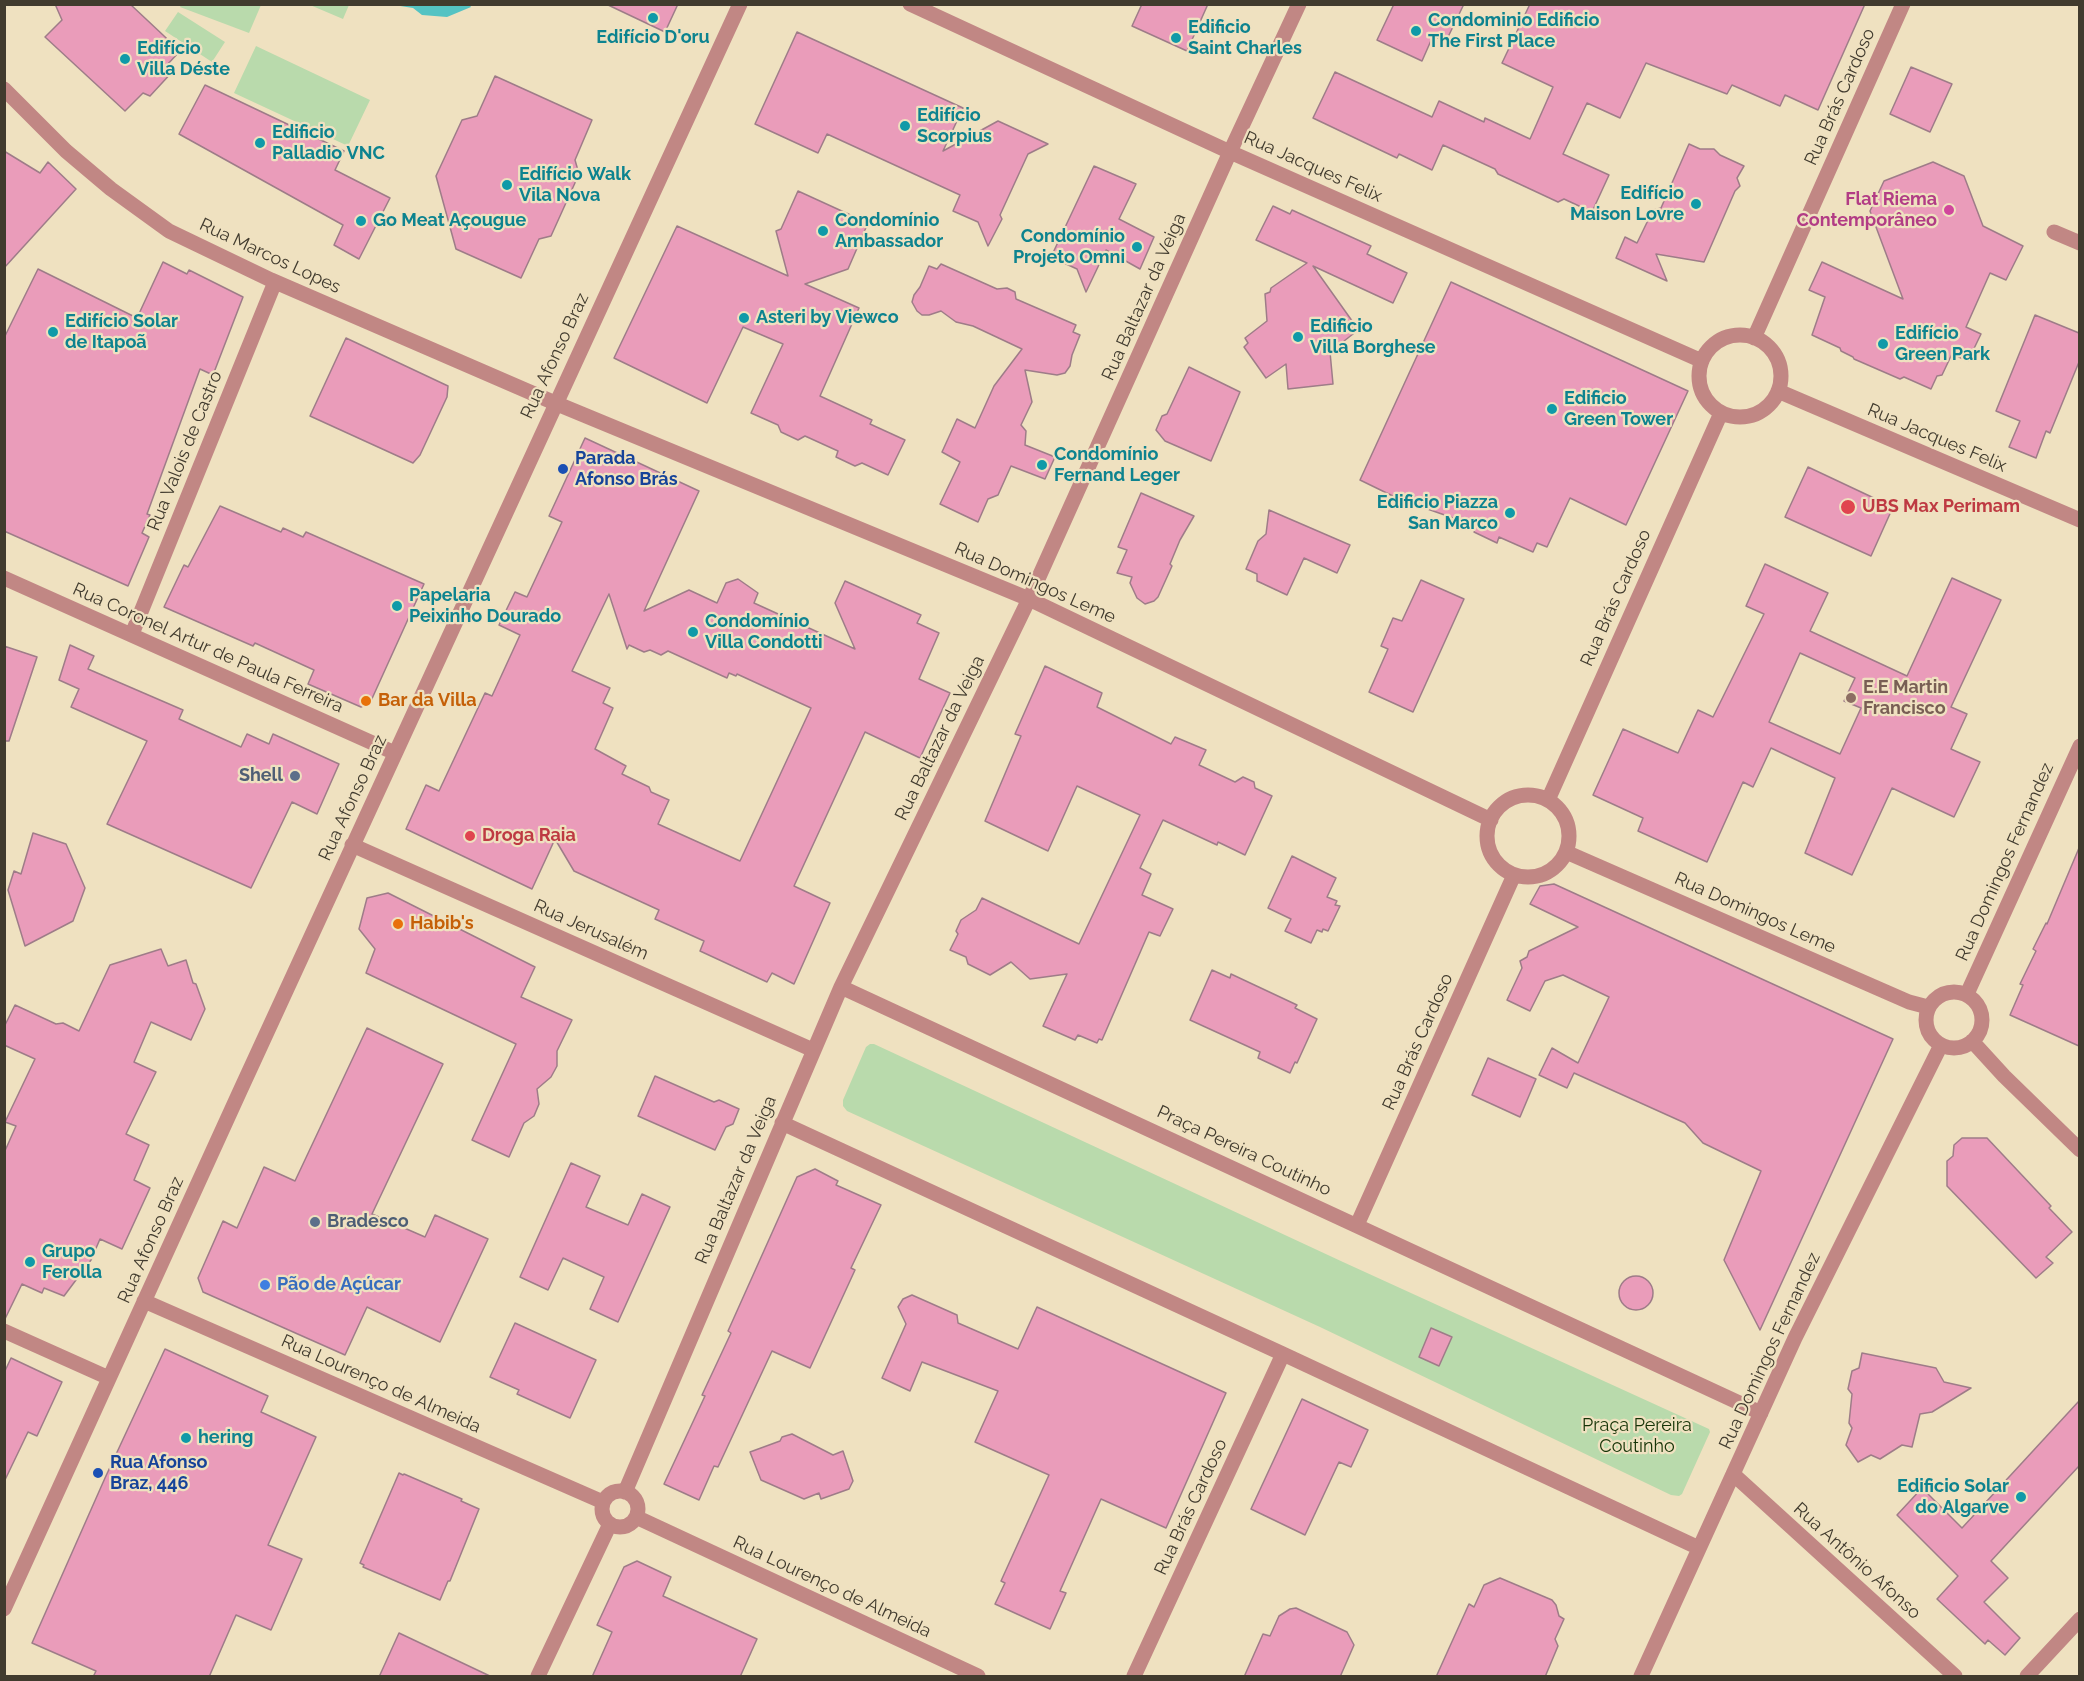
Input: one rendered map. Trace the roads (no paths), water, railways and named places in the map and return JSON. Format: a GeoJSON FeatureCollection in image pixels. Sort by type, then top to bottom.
{"type":"FeatureCollection","features":[{"type":"Feature","properties":{"kind":"street","name":"Rua Afonso Braz"},"geometry":{"type":"LineString","coordinates":[[4,1609],[352,845],[740,4]]}},
{"type":"Feature","properties":{"kind":"street","name":"Rua Jacques Felix"},"geometry":{"type":"LineString","coordinates":[[910,4],[1230,152],[1702,361]]}},
{"type":"Feature","properties":{"kind":"street","name":"Rua Baltazar da Veiga"},"geometry":{"type":"LineString","coordinates":[[625,1492],[841,987],[1029,599],[1299,4]]}},
{"type":"Feature","properties":{"kind":"street","name":"Rua Brás Cardoso"},"geometry":{"type":"LineString","coordinates":[[1754,338],[1903,4]]}},
{"type":"Feature","properties":{"kind":"street","name":"Rua Marcos Lopes"},"geometry":{"type":"LineString","coordinates":[[4,90],[66,151],[111,189],[169,231],[275,282],[555,403]]}},
{"type":"Feature","properties":{"kind":"street"},"geometry":{"type":"LineString","coordinates":[[2054,232],[2079,243]]}},
{"type":"Feature","properties":{"kind":"street","name":"Rua Valois de Castro"},"geometry":{"type":"LineString","coordinates":[[132,634],[275,282]]}},
{"type":"Feature","properties":{"kind":"street"},"geometry":{"type":"LineString","coordinates":[[1742,335],[1754,338],[1766,344],[1780,365],[1781,379],[1778,391],[1771,404],[1748,417],[1734,417],[1720,413],[1704,396],[1700,385],[1699,373],[1702,361],[1708,350],[1729,337],[1742,335]]}},
{"type":"Feature","properties":{"kind":"street","name":"Rua Jacques Felix"},"geometry":{"type":"LineString","coordinates":[[1778,391],[2079,520]]}},
{"type":"Feature","properties":{"kind":"street","name":"Rua Domingos Leme"},"geometry":{"type":"LineString","coordinates":[[555,403],[1029,599],[1491,820]]}},
{"type":"Feature","properties":{"kind":"street","name":"Rua Brás Cardoso"},"geometry":{"type":"LineString","coordinates":[[1548,800],[1720,413]]}},
{"type":"Feature","properties":{"kind":"street","name":"Rua Coronel Artur de Paula Ferreira"},"geometry":{"type":"LineString","coordinates":[[4,578],[395,753]]}},
{"type":"Feature","properties":{"kind":"street","name":"Rua Domingos Fernandez"},"geometry":{"type":"LineString","coordinates":[[1966,994],[2079,746]]}},
{"type":"Feature","properties":{"kind":"street"},"geometry":{"type":"LineString","coordinates":[[1529,795],[1548,800],[1558,807],[1566,821],[1569,837],[1566,852],[1557,866],[1544,875],[1528,878],[1514,875],[1499,865],[1490,852],[1487,836],[1491,820],[1500,807],[1513,798],[1529,795]]}},
{"type":"Feature","properties":{"kind":"street","name":"Rua Jerusalém"},"geometry":{"type":"LineString","coordinates":[[352,845],[813,1050]]}},
{"type":"Feature","properties":{"kind":"street","name":"Rua Domingos Leme"},"geometry":{"type":"LineString","coordinates":[[1566,852],[1909,1002],[1928,1007]]}},
{"type":"Feature","properties":{"kind":"street","name":"Rua Brás Cardoso"},"geometry":{"type":"LineString","coordinates":[[1357,1225],[1514,875]]}},
{"type":"Feature","properties":{"kind":"street","name":"Praça Pereira Coutinho"},"geometry":{"type":"LineString","coordinates":[[841,987],[1761,1413]]}},
{"type":"Feature","properties":{"kind":"street"},"geometry":{"type":"LineString","coordinates":[[1956,991],[1966,994],[1975,1001],[1981,1011],[1982,1022],[1979,1032],[1972,1041],[1962,1047],[1951,1048],[1941,1045],[1932,1038],[1926,1028],[1925,1017],[1928,1007],[1935,998],[1945,992],[1956,991]]}},
{"type":"Feature","properties":{"kind":"street"},"geometry":{"type":"LineString","coordinates":[[1972,1041],[2079,1150]]}},
{"type":"Feature","properties":{"kind":"street","name":"Rua Domingos Fernandez"},"geometry":{"type":"LineString","coordinates":[[1641,1677],[1795,1338],[1941,1045]]}},
{"type":"Feature","properties":{"kind":"street"},"geometry":{"type":"LineString","coordinates":[[782,1123],[1699,1548]]}},
{"type":"Feature","properties":{"kind":"street","name":"Rua Lourenço de Almeida"},"geometry":{"type":"LineString","coordinates":[[144,1301],[603,1502]]}},
{"type":"Feature","properties":{"kind":"street"},"geometry":{"type":"LineString","coordinates":[[4,1331],[109,1378]]}},
{"type":"Feature","properties":{"kind":"street","name":"Rua Brás Cardoso"},"geometry":{"type":"LineString","coordinates":[[1134,1677],[1283,1354]]}},
{"type":"Feature","properties":{"kind":"street","name":"Rua Antônio Afonso"},"geometry":{"type":"LineString","coordinates":[[1733,1474],[1955,1677]]}},
{"type":"Feature","properties":{"kind":"street"},"geometry":{"type":"LineString","coordinates":[[616,1491],[625,1492],[633,1497],[638,1506],[636,1517],[629,1524],[619,1527],[610,1524],[601,1511],[608,1495],[616,1491]]}},
{"type":"Feature","properties":{"kind":"street","name":"Rua Lourenço de Almeida"},"geometry":{"type":"LineString","coordinates":[[636,1517],[978,1677]]}},
{"type":"Feature","properties":{"kind":"street"},"geometry":{"type":"LineString","coordinates":[[538,1677],[610,1524]]}},
{"type":"Feature","properties":{"kind":"street"},"geometry":{"type":"LineString","coordinates":[[2027,1677],[2079,1619]]}},
{"type":"Feature","properties":{"kind":"water"},"geometry":{"type":"Polygon","coordinates":[[[469,4],[471,7],[447,17],[422,15],[413,8],[394,5],[469,4]]]}},
{"type":"Feature","properties":{"kind":"place","name":"Edifício D'oru"},"geometry":{"type":"Point","coordinates":[653,18]}},
{"type":"Feature","properties":{"kind":"place","name":"Condominio Edificio The First Place"},"geometry":{"type":"Point","coordinates":[1416,31]}},
{"type":"Feature","properties":{"kind":"place","name":"Edificio Saint Charles"},"geometry":{"type":"Point","coordinates":[1176,38]}},
{"type":"Feature","properties":{"kind":"place","name":"Edifício Villa Déste"},"geometry":{"type":"Point","coordinates":[125,59]}},
{"type":"Feature","properties":{"kind":"place","name":"Edifício Scorpius"},"geometry":{"type":"Point","coordinates":[905,126]}},
{"type":"Feature","properties":{"kind":"place","name":"Edificio Palladio VNC"},"geometry":{"type":"Point","coordinates":[260,143]}},
{"type":"Feature","properties":{"kind":"place","name":"Edifício Walk Vila Nova"},"geometry":{"type":"Point","coordinates":[507,185]}},
{"type":"Feature","properties":{"kind":"place","name":"Edifício Maison Lovre"},"geometry":{"type":"Point","coordinates":[1696,204]}},
{"type":"Feature","properties":{"kind":"place","name":"Flat Riema Contemporâneo"},"geometry":{"type":"Point","coordinates":[1949,210]}},
{"type":"Feature","properties":{"kind":"place","name":"Go Meat Açougue"},"geometry":{"type":"Point","coordinates":[361,221]}},
{"type":"Feature","properties":{"kind":"place","name":"Condomínio Ambassador"},"geometry":{"type":"Point","coordinates":[823,231]}},
{"type":"Feature","properties":{"kind":"place","name":"Condomínio Projeto Omni"},"geometry":{"type":"Point","coordinates":[1137,247]}},
{"type":"Feature","properties":{"kind":"place","name":"Asteri by Viewco"},"geometry":{"type":"Point","coordinates":[744,318]}},
{"type":"Feature","properties":{"kind":"place","name":"Edifício Solar de Itapoã"},"geometry":{"type":"Point","coordinates":[53,332]}},
{"type":"Feature","properties":{"kind":"place","name":"Edificio Villa Borghese"},"geometry":{"type":"Point","coordinates":[1298,337]}},
{"type":"Feature","properties":{"kind":"place","name":"Edifício Green Park"},"geometry":{"type":"Point","coordinates":[1883,344]}},
{"type":"Feature","properties":{"kind":"place","name":"Edificio Green Tower"},"geometry":{"type":"Point","coordinates":[1552,409]}},
{"type":"Feature","properties":{"kind":"place","name":"Condomínio Fernand Leger"},"geometry":{"type":"Point","coordinates":[1042,465]}},
{"type":"Feature","properties":{"kind":"place","name":"Parada Afonso Brás"},"geometry":{"type":"Point","coordinates":[563,469]}},
{"type":"Feature","properties":{"kind":"place","name":"UBS Max Perimam"},"geometry":{"type":"Point","coordinates":[1848,507]}},
{"type":"Feature","properties":{"kind":"place","name":"Edificio Piazza San Marco"},"geometry":{"type":"Point","coordinates":[1510,513]}},
{"type":"Feature","properties":{"kind":"place","name":"Papelaria Peixinho Dourado"},"geometry":{"type":"Point","coordinates":[397,606]}},
{"type":"Feature","properties":{"kind":"place","name":"Condomínio Villa Condotti"},"geometry":{"type":"Point","coordinates":[693,632]}},
{"type":"Feature","properties":{"kind":"place","name":"E.E Martin Francisco"},"geometry":{"type":"Point","coordinates":[1851,698]}},
{"type":"Feature","properties":{"kind":"place","name":"Bar da Villa"},"geometry":{"type":"Point","coordinates":[366,701]}},
{"type":"Feature","properties":{"kind":"place","name":"Shell"},"geometry":{"type":"Point","coordinates":[295,776]}},
{"type":"Feature","properties":{"kind":"place","name":"Droga Raia"},"geometry":{"type":"Point","coordinates":[470,836]}},
{"type":"Feature","properties":{"kind":"place","name":"Habib's"},"geometry":{"type":"Point","coordinates":[398,924]}},
{"type":"Feature","properties":{"kind":"place","name":"Bradesco"},"geometry":{"type":"Point","coordinates":[315,1222]}},
{"type":"Feature","properties":{"kind":"place","name":"Grupo Ferolla"},"geometry":{"type":"Point","coordinates":[30,1262]}},
{"type":"Feature","properties":{"kind":"place","name":"Pão de Açúcar"},"geometry":{"type":"Point","coordinates":[265,1285]}},
{"type":"Feature","properties":{"kind":"place","name":"hering"},"geometry":{"type":"Point","coordinates":[186,1438]}},
{"type":"Feature","properties":{"kind":"place","name":"Rua Afonso Braz, 446"},"geometry":{"type":"Point","coordinates":[98,1473]}},
{"type":"Feature","properties":{"kind":"place","name":"Edificio Solar do Algarve"},"geometry":{"type":"Point","coordinates":[2021,1497]}}]}
